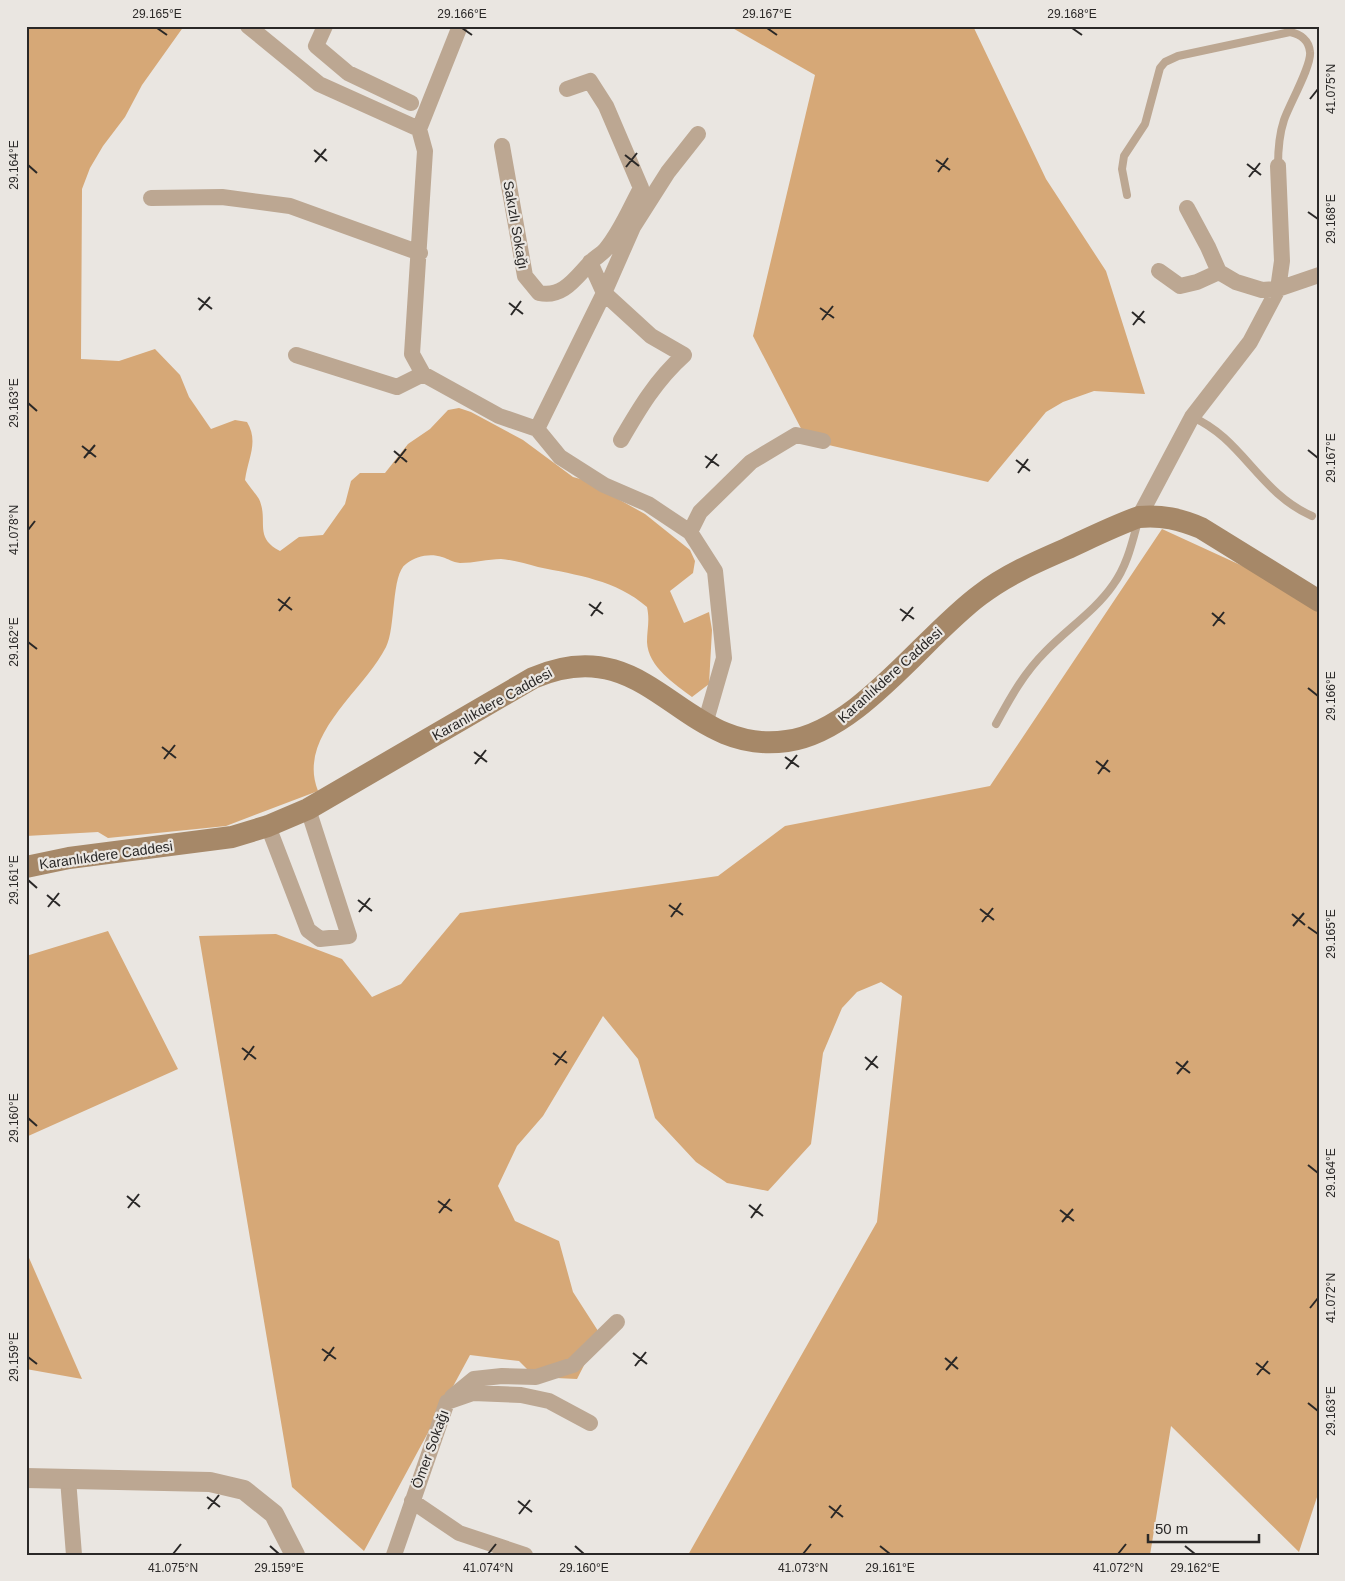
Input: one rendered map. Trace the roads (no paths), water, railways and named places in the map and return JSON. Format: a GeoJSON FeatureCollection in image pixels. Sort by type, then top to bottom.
{"type":"FeatureCollection","features":[{"type":"Feature","properties":{"kind":"main road","name":"Karanlıkdere Caddesi"},"geometry":{"type":"LineString","coordinates":[[26,867],[69,858],[223,838],[268,826],[308,809],[533,678],[553,669],[571,665],[604,666],[629,674],[705,724],[740,738],[763,742],[786,742],[807,737],[833,726],[861,705],[963,609],[994,585],[1029,566],[1139,517],[1158,515],[1201,528],[1319,601]]}},
{"type":"Feature","properties":{"kind":"street"},"geometry":{"type":"LineString","coordinates":[[248,26],[319,84],[419,129]]}},
{"type":"Feature","properties":{"kind":"street"},"geometry":{"type":"LineString","coordinates":[[325,26],[316,46],[348,73],[411,103]]}},
{"type":"Feature","properties":{"kind":"street"},"geometry":{"type":"LineString","coordinates":[[460,26],[419,129],[425,151],[420,253],[412,354],[423,374],[499,416],[537,429],[560,457],[604,485],[648,504],[690,532],[715,571],[724,658],[705,724]]}},
{"type":"Feature","properties":{"kind":"street","name":"Sakızlı Sokağı"},"geometry":{"type":"LineString","coordinates":[[502,146],[525,276],[539,294],[550,296],[567,288],[590,262],[606,250],[641,188],[606,106],[590,81],[567,89]]}},
{"type":"Feature","properties":{"kind":"street"},"geometry":{"type":"LineString","coordinates":[[537,429],[604,293],[633,227],[668,172],[698,134]]}},
{"type":"Feature","properties":{"kind":"street"},"geometry":{"type":"LineString","coordinates":[[1139,517],[1192,417],[1250,342],[1278,289],[1282,261],[1278,166]]}},
{"type":"Feature","properties":{"kind":"street"},"geometry":{"type":"LineString","coordinates":[[151,198],[222,197],[290,206],[420,253]]}},
{"type":"Feature","properties":{"kind":"street"},"geometry":{"type":"LineString","coordinates":[[1187,208],[1219,272],[1236,282],[1262,290],[1278,289],[1319,275]]}},
{"type":"Feature","properties":{"kind":"street"},"geometry":{"type":"LineString","coordinates":[[590,262],[604,293],[651,336],[684,356],[664,372],[641,405],[621,440]]}},
{"type":"Feature","properties":{"kind":"street"},"geometry":{"type":"LineString","coordinates":[[1159,271],[1180,286],[1197,282],[1219,272]]}},
{"type":"Feature","properties":{"kind":"street"},"geometry":{"type":"LineString","coordinates":[[296,355],[397,387],[423,374]]}},
{"type":"Feature","properties":{"kind":"street"},"geometry":{"type":"LineString","coordinates":[[690,532],[700,512],[751,462],[796,435],[822,441]]}},
{"type":"Feature","properties":{"kind":"street"},"geometry":{"type":"LineString","coordinates":[[268,826],[308,930],[320,939],[349,936],[308,809]]}},
{"type":"Feature","properties":{"kind":"street"},"geometry":{"type":"LineString","coordinates":[[447,1402],[474,1379],[502,1376],[536,1377],[572,1365],[617,1322]]}},
{"type":"Feature","properties":{"kind":"street","name":"Ömer Sokağı"},"geometry":{"type":"LineString","coordinates":[[394,1555],[447,1402],[473,1393],[521,1395],[549,1401],[590,1423]]}},
{"type":"Feature","properties":{"kind":"street"},"geometry":{"type":"LineString","coordinates":[[26,1478],[210,1482],[244,1490],[274,1514],[295,1555]]}},
{"type":"Feature","properties":{"kind":"street"},"geometry":{"type":"LineString","coordinates":[[68,1479],[74,1555]]}},
{"type":"Feature","properties":{"kind":"street"},"geometry":{"type":"LineString","coordinates":[[412,1501],[459,1533],[525,1555]]}},
{"type":"Feature","properties":{"kind":"lane"},"geometry":{"type":"LineString","coordinates":[[1127,194],[1122,161],[1144,124],[1156,75],[1165,62],[1178,56],[1290,32],[1305,40],[1308,45],[1310,58],[1284,121],[1278,150],[1278,166]]}},
{"type":"Feature","properties":{"kind":"lane"},"geometry":{"type":"LineString","coordinates":[[1192,417],[1221,434],[1278,496],[1312,516]]}},
{"type":"Feature","properties":{"kind":"lane"},"geometry":{"type":"LineString","coordinates":[[996,724],[1030,668],[1102,599],[1114,584],[1130,551],[1139,517]]}}]}
